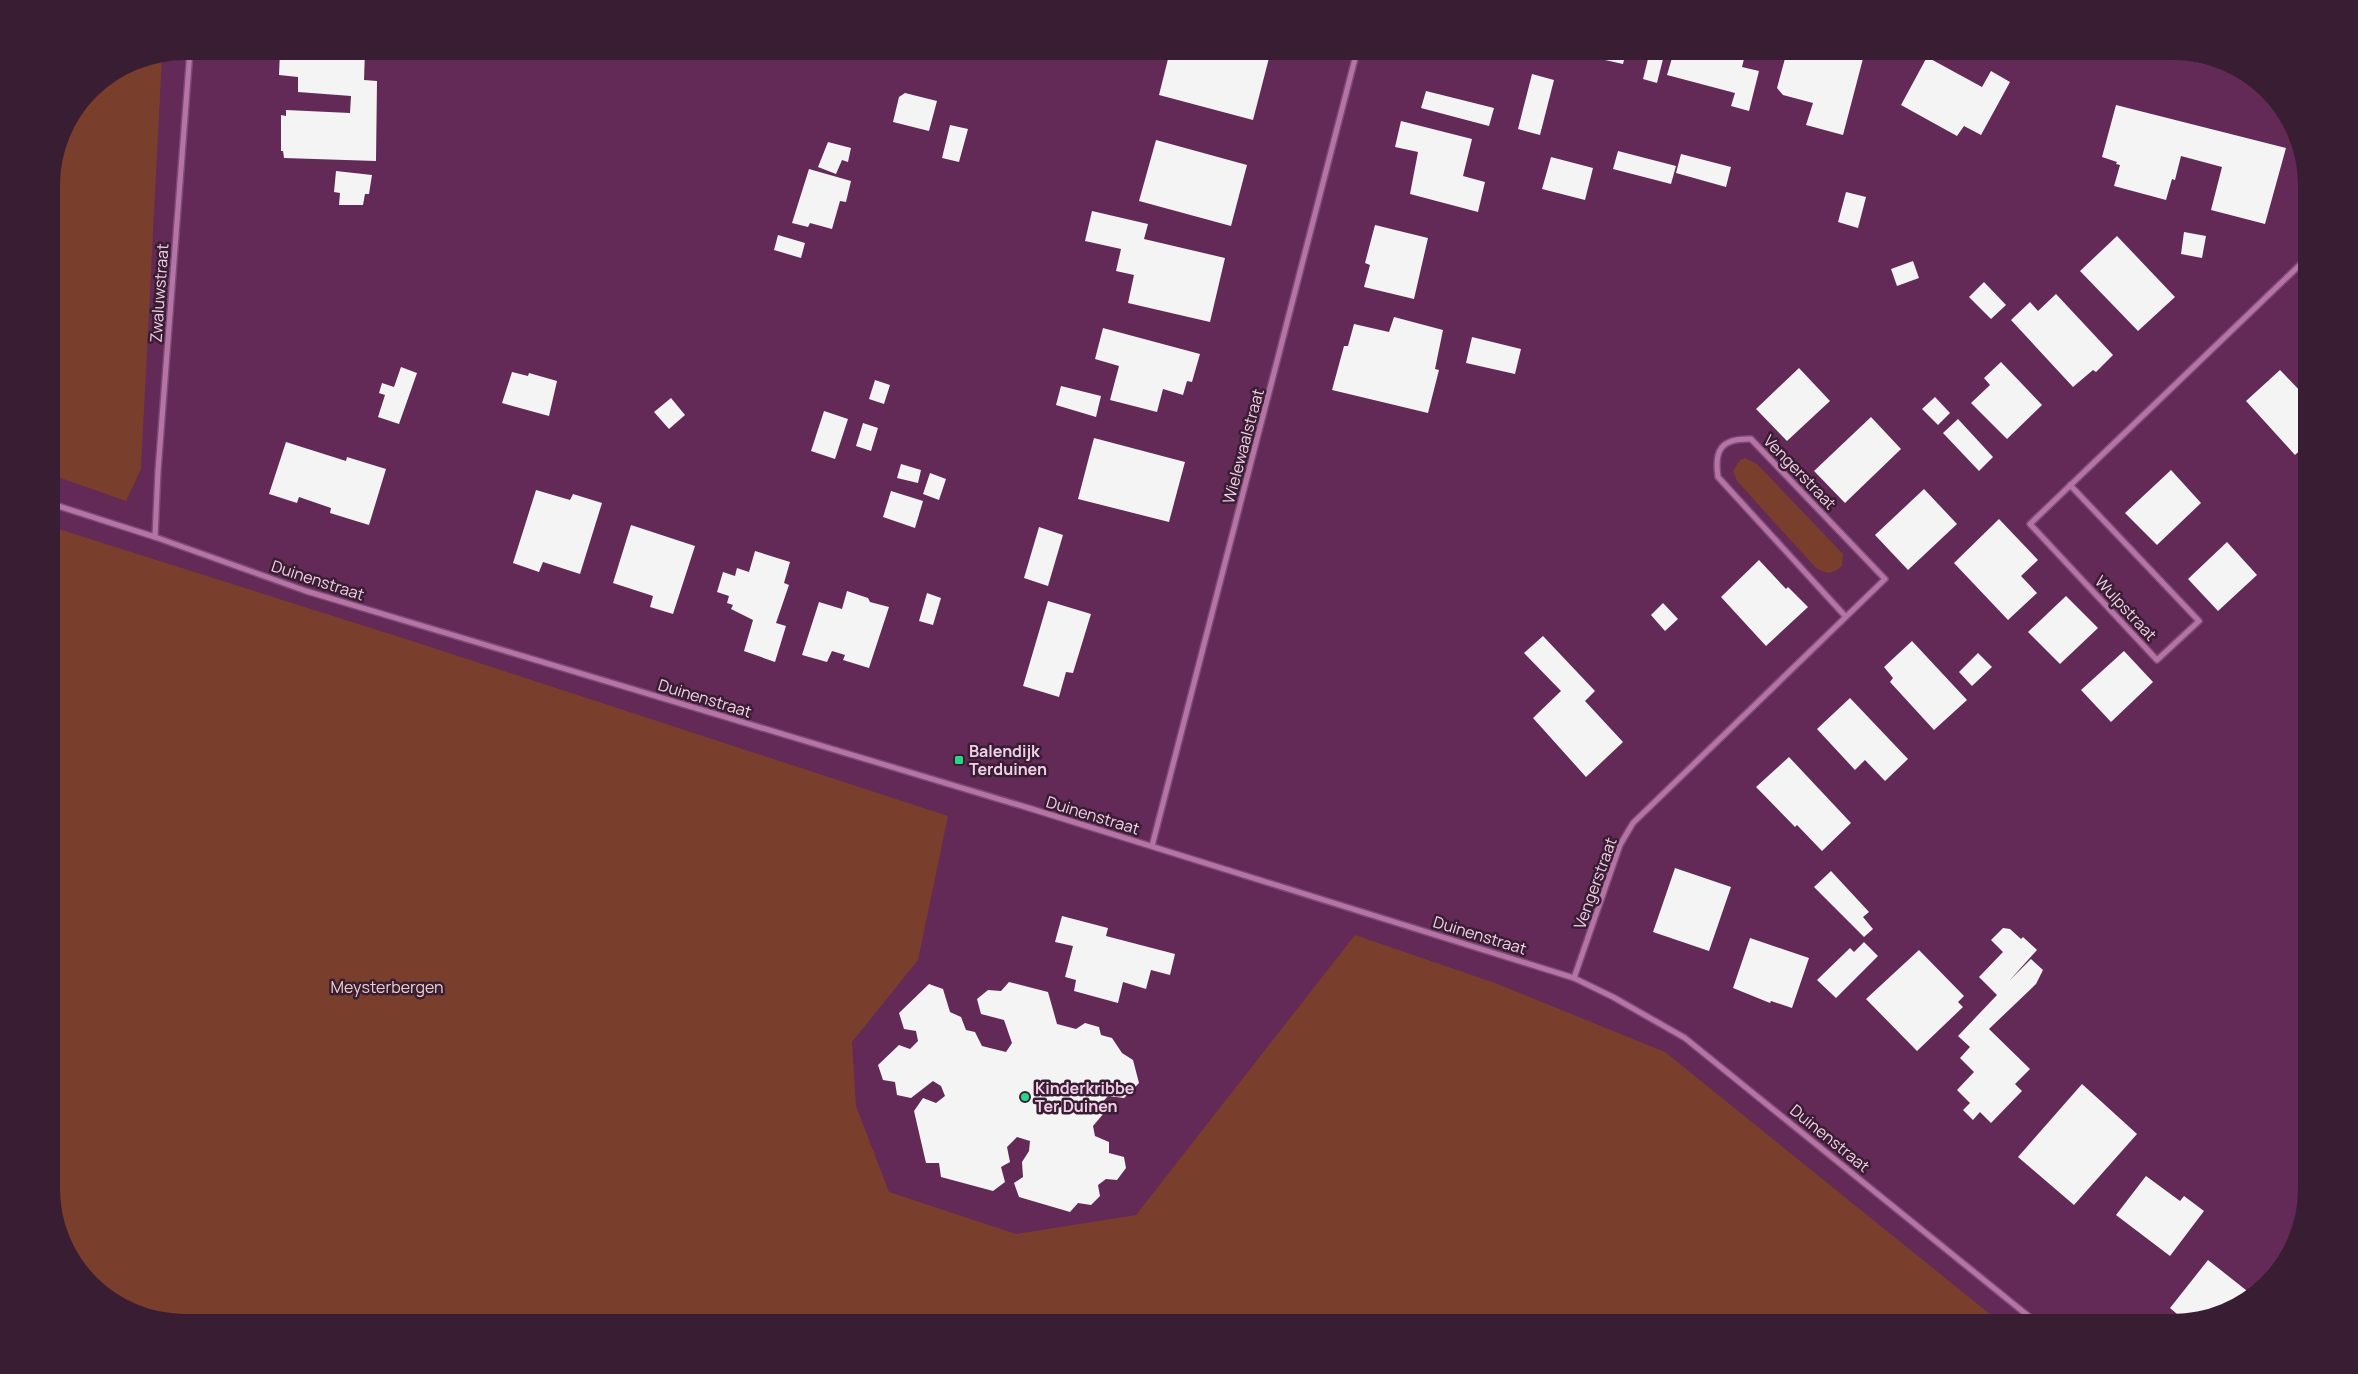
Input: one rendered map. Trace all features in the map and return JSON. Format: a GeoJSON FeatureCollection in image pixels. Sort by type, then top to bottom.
{"type":"FeatureCollection","features":[{"type":"Feature","properties":{"kind":"street","name":"Zwaluwstraat"},"geometry":{"type":"LineString","coordinates":[[155,537],[158,471],[189,60]]}},
{"type":"Feature","properties":{"kind":"street","name":"Wielewaalstraat"},"geometry":{"type":"LineString","coordinates":[[1152,846],[1355,60]]}},
{"type":"Feature","properties":{"kind":"street","name":"Wulpstraat"},"geometry":{"type":"LineString","coordinates":[[2070,485],[2198,621],[2157,660],[2030,524],[2070,485],[2298,267]]}},
{"type":"Feature","properties":{"kind":"street","name":"Vengerstraat"},"geometry":{"type":"LineString","coordinates":[[1574,978],[1620,845],[1632,824],[1846,617],[1885,579],[1750,439],[1736,438],[1723,446],[1715,460],[1718,477],[1846,617]]}},
{"type":"Feature","properties":{"kind":"street","name":"Duinenstraat"},"geometry":{"type":"LineString","coordinates":[[60,507],[155,537],[306,591],[1152,846],[1574,978],[1613,996],[1685,1038],[2026,1314]]}},
{"type":"Feature","properties":{"kind":"green space"},"geometry":{"type":"Polygon","coordinates":[[[162,62],[141,469],[126,501],[60,478],[60,177],[64,153],[70,137],[81,116],[91,103],[116,81],[137,70],[162,62]]]}},
{"type":"Feature","properties":{"kind":"green space"},"geometry":{"type":"Polygon","coordinates":[[[1745,458],[1757,464],[1843,554],[1842,566],[1829,573],[1816,568],[1737,481],[1733,471],[1740,460],[1745,458]]]}},
{"type":"Feature","properties":{"kind":"green space","name":"Meysterbergen"},"geometry":{"type":"Polygon","coordinates":[[[60,530],[412,641],[948,816],[918,960],[852,1042],[856,1106],[889,1192],[1016,1234],[1136,1215],[1355,935],[1495,983],[1665,1052],[1990,1314],[185,1314],[153,1310],[123,1297],[109,1288],[91,1271],[73,1244],[62,1213],[60,1197],[60,530]]]}},
{"type":"Feature","properties":{"kind":"building"},"geometry":{"type":"Polygon","coordinates":[[[280,60],[365,60],[364,80],[377,81],[376,161],[284,158],[283,151],[281,151],[281,115],[286,116],[286,110],[350,113],[351,96],[298,92],[298,77],[279,75],[280,60]]]}},
{"type":"Feature","properties":{"kind":"building"},"geometry":{"type":"Polygon","coordinates":[[[1168,60],[1268,60],[1253,120],[1159,95],[1168,60]]]}},
{"type":"Feature","properties":{"kind":"building"},"geometry":{"type":"Polygon","coordinates":[[[1605,60],[1624,60],[1623,64],[1605,60]]]}},
{"type":"Feature","properties":{"kind":"building"},"geometry":{"type":"Polygon","coordinates":[[[1648,60],[1663,60],[1657,83],[1643,79],[1648,60]]]}},
{"type":"Feature","properties":{"kind":"building"},"geometry":{"type":"Polygon","coordinates":[[[1671,60],[1744,60],[1742,67],[1759,71],[1749,111],[1731,106],[1735,93],[1667,75],[1671,60]]]}},
{"type":"Feature","properties":{"kind":"building"},"geometry":{"type":"Polygon","coordinates":[[[1785,60],[1863,60],[1843,135],[1806,125],[1813,103],[1783,95],[1777,88],[1785,60]]]}},
{"type":"Feature","properties":{"kind":"building"},"geometry":{"type":"Polygon","coordinates":[[[1925,60],[1932,60],[1982,87],[1991,71],[2010,82],[1981,135],[1964,126],[1957,136],[1901,105],[1925,60]]]}},
{"type":"Feature","properties":{"kind":"building"},"geometry":{"type":"Polygon","coordinates":[[[1532,74],[1554,80],[1540,135],[1518,129],[1532,74]]]}},
{"type":"Feature","properties":{"kind":"building"},"geometry":{"type":"Polygon","coordinates":[[[1426,91],[1494,108],[1489,126],[1421,108],[1426,91]]]}},
{"type":"Feature","properties":{"kind":"building"},"geometry":{"type":"Polygon","coordinates":[[[905,93],[937,101],[929,131],[893,122],[899,97],[905,93]]]}},
{"type":"Feature","properties":{"kind":"building"},"geometry":{"type":"Polygon","coordinates":[[[2116,105],[2286,148],[2265,224],[2211,210],[2222,167],[2181,156],[2175,180],[2172,179],[2166,200],[2114,186],[2120,165],[2116,164],[2117,162],[2102,157],[2116,105]]]}},
{"type":"Feature","properties":{"kind":"building"},"geometry":{"type":"Polygon","coordinates":[[[1401,121],[1472,139],[1463,176],[1485,182],[1478,212],[1410,194],[1418,152],[1395,147],[1401,121]]]}},
{"type":"Feature","properties":{"kind":"building"},"geometry":{"type":"Polygon","coordinates":[[[950,125],[968,129],[959,162],[942,158],[950,125]]]}},
{"type":"Feature","properties":{"kind":"building"},"geometry":{"type":"Polygon","coordinates":[[[1156,140],[1247,165],[1231,226],[1139,201],[1156,140]]]}},
{"type":"Feature","properties":{"kind":"building"},"geometry":{"type":"Polygon","coordinates":[[[828,142],[851,148],[848,162],[842,160],[836,174],[818,167],[828,142]]]}},
{"type":"Feature","properties":{"kind":"building"},"geometry":{"type":"Polygon","coordinates":[[[1618,151],[1676,166],[1671,184],[1613,169],[1618,151]]]}},
{"type":"Feature","properties":{"kind":"building"},"geometry":{"type":"Polygon","coordinates":[[[1681,154],[1731,167],[1726,187],[1676,173],[1681,154]]]}},
{"type":"Feature","properties":{"kind":"building"},"geometry":{"type":"Polygon","coordinates":[[[1551,157],[1593,168],[1585,200],[1542,189],[1551,157]]]}},
{"type":"Feature","properties":{"kind":"building"},"geometry":{"type":"Polygon","coordinates":[[[809,169],[851,181],[846,202],[840,201],[832,229],[810,223],[808,227],[792,223],[809,169]]]}},
{"type":"Feature","properties":{"kind":"building"},"geometry":{"type":"Polygon","coordinates":[[[336,171],[372,175],[369,194],[365,194],[363,205],[339,205],[340,193],[334,192],[336,171]]]}},
{"type":"Feature","properties":{"kind":"building"},"geometry":{"type":"Polygon","coordinates":[[[1846,192],[1866,197],[1858,228],[1838,222],[1846,192]]]}},
{"type":"Feature","properties":{"kind":"building"},"geometry":{"type":"Polygon","coordinates":[[[1092,211],[1148,224],[1144,239],[1225,258],[1210,322],[1128,303],[1134,275],[1116,271],[1121,249],[1085,241],[1092,211]]]}},
{"type":"Feature","properties":{"kind":"building"},"geometry":{"type":"Polygon","coordinates":[[[1375,225],[1428,238],[1414,299],[1364,287],[1370,265],[1365,263],[1375,225]]]}},
{"type":"Feature","properties":{"kind":"building"},"geometry":{"type":"Polygon","coordinates":[[[2184,232],[2206,236],[2202,258],[2181,254],[2184,232]]]}},
{"type":"Feature","properties":{"kind":"building"},"geometry":{"type":"Polygon","coordinates":[[[778,235],[805,243],[801,258],[774,250],[778,235]]]}},
{"type":"Feature","properties":{"kind":"building"},"geometry":{"type":"Polygon","coordinates":[[[2117,236],[2175,297],[2138,331],[2080,271],[2117,236]]]}},
{"type":"Feature","properties":{"kind":"building"},"geometry":{"type":"Polygon","coordinates":[[[1913,261],[1919,278],[1897,286],[1891,269],[1913,261]]]}},
{"type":"Feature","properties":{"kind":"building"},"geometry":{"type":"Polygon","coordinates":[[[1984,282],[2006,305],[1991,319],[1969,297],[1984,282]]]}},
{"type":"Feature","properties":{"kind":"building"},"geometry":{"type":"Polygon","coordinates":[[[2056,294],[2113,355],[2096,372],[2093,370],[2073,387],[2011,320],[2030,302],[2038,311],[2056,294]]]}},
{"type":"Feature","properties":{"kind":"building"},"geometry":{"type":"Polygon","coordinates":[[[1394,317],[1443,330],[1435,369],[1439,370],[1428,413],[1332,390],[1344,346],[1348,346],[1354,324],[1389,332],[1394,317]]]}},
{"type":"Feature","properties":{"kind":"building"},"geometry":{"type":"Polygon","coordinates":[[[1103,328],[1200,354],[1192,382],[1187,381],[1183,395],[1163,389],[1157,412],[1110,400],[1119,366],[1095,359],[1103,328]]]}},
{"type":"Feature","properties":{"kind":"building"},"geometry":{"type":"Polygon","coordinates":[[[1472,337],[1521,349],[1515,374],[1466,363],[1472,337]]]}},
{"type":"Feature","properties":{"kind":"building"},"geometry":{"type":"Polygon","coordinates":[[[2001,362],[2042,405],[2007,439],[1971,403],[1990,385],[1984,378],[2001,362]]]}},
{"type":"Feature","properties":{"kind":"building"},"geometry":{"type":"Polygon","coordinates":[[[401,367],[417,373],[399,424],[378,417],[385,395],[379,393],[382,383],[394,387],[401,367]]]}},
{"type":"Feature","properties":{"kind":"building"},"geometry":{"type":"Polygon","coordinates":[[[1799,368],[1830,401],[1787,441],[1756,409],[1799,368]]]}},
{"type":"Feature","properties":{"kind":"building"},"geometry":{"type":"Polygon","coordinates":[[[2280,370],[2298,389],[2298,452],[2295,455],[2246,401],[2280,370]]]}},
{"type":"Feature","properties":{"kind":"building"},"geometry":{"type":"Polygon","coordinates":[[[512,372],[528,376],[529,373],[557,381],[549,416],[502,403],[512,372]]]}},
{"type":"Feature","properties":{"kind":"building"},"geometry":{"type":"Polygon","coordinates":[[[875,380],[890,385],[884,404],[869,399],[875,380]]]}},
{"type":"Feature","properties":{"kind":"building"},"geometry":{"type":"Polygon","coordinates":[[[1061,386],[1101,396],[1096,417],[1056,405],[1061,386]]]}},
{"type":"Feature","properties":{"kind":"building"},"geometry":{"type":"Polygon","coordinates":[[[1935,397],[1950,413],[1938,425],[1922,409],[1935,397]]]}},
{"type":"Feature","properties":{"kind":"building"},"geometry":{"type":"Polygon","coordinates":[[[671,398],[685,415],[669,429],[654,412],[671,398]]]}},
{"type":"Feature","properties":{"kind":"building"},"geometry":{"type":"Polygon","coordinates":[[[824,411],[848,419],[835,459],[811,451],[824,411]]]}},
{"type":"Feature","properties":{"kind":"building"},"geometry":{"type":"Polygon","coordinates":[[[1871,417],[1901,449],[1845,503],[1814,471],[1871,417]]]}},
{"type":"Feature","properties":{"kind":"building"},"geometry":{"type":"Polygon","coordinates":[[[1958,419],[1993,457],[1979,471],[1943,433],[1958,419]]]}},
{"type":"Feature","properties":{"kind":"building"},"geometry":{"type":"Polygon","coordinates":[[[863,423],[878,428],[871,451],[856,446],[863,423]]]}},
{"type":"Feature","properties":{"kind":"building"},"geometry":{"type":"Polygon","coordinates":[[[1094,438],[1185,462],[1169,522],[1078,499],[1094,438]]]}},
{"type":"Feature","properties":{"kind":"building"},"geometry":{"type":"Polygon","coordinates":[[[286,442],[346,461],[347,457],[386,469],[369,525],[330,513],[331,508],[299,497],[297,503],[269,494],[286,442]]]}},
{"type":"Feature","properties":{"kind":"building"},"geometry":{"type":"Polygon","coordinates":[[[901,464],[921,470],[918,483],[897,478],[901,464]]]}},
{"type":"Feature","properties":{"kind":"building"},"geometry":{"type":"Polygon","coordinates":[[[2171,470],[2201,503],[2157,545],[2125,513],[2171,470]]]}},
{"type":"Feature","properties":{"kind":"building"},"geometry":{"type":"Polygon","coordinates":[[[930,473],[946,479],[939,500],[923,494],[930,473]]]}},
{"type":"Feature","properties":{"kind":"building"},"geometry":{"type":"Polygon","coordinates":[[[1924,489],[1957,524],[1908,570],[1875,535],[1924,489]]]}},
{"type":"Feature","properties":{"kind":"building"},"geometry":{"type":"Polygon","coordinates":[[[536,490],[570,500],[573,494],[602,503],[580,574],[543,562],[539,572],[513,563],[536,490]]]}},
{"type":"Feature","properties":{"kind":"building"},"geometry":{"type":"Polygon","coordinates":[[[891,491],[923,501],[915,528],[883,517],[891,491]]]}},
{"type":"Feature","properties":{"kind":"building"},"geometry":{"type":"Polygon","coordinates":[[[1999,519],[2038,560],[2021,576],[2037,593],[2008,620],[1954,563],[1999,519]]]}},
{"type":"Feature","properties":{"kind":"building"},"geometry":{"type":"Polygon","coordinates":[[[631,525],[695,546],[673,614],[650,607],[653,596],[613,583],[631,525]]]}},
{"type":"Feature","properties":{"kind":"building"},"geometry":{"type":"Polygon","coordinates":[[[1039,527],[1063,535],[1048,586],[1024,578],[1039,527]]]}},
{"type":"Feature","properties":{"kind":"building"},"geometry":{"type":"Polygon","coordinates":[[[2227,542],[2257,575],[2218,611],[2188,579],[2227,542]]]}},
{"type":"Feature","properties":{"kind":"building"},"geometry":{"type":"Polygon","coordinates":[[[755,551],[790,562],[784,583],[789,585],[776,623],[786,626],[775,662],[744,651],[753,620],[731,609],[733,605],[727,603],[729,596],[717,592],[723,572],[735,576],[737,568],[749,572],[755,551]]]}},
{"type":"Feature","properties":{"kind":"building"},"geometry":{"type":"Polygon","coordinates":[[[1759,560],[1786,589],[1788,587],[1808,607],[1766,646],[1721,597],[1759,560]]]}},
{"type":"Feature","properties":{"kind":"building"},"geometry":{"type":"Polygon","coordinates":[[[847,591],[868,598],[870,602],[889,607],[869,668],[843,660],[845,655],[832,651],[827,662],[802,655],[819,602],[842,609],[847,591]]]}},
{"type":"Feature","properties":{"kind":"building"},"geometry":{"type":"Polygon","coordinates":[[[927,593],[941,598],[933,625],[919,621],[927,593]]]}},
{"type":"Feature","properties":{"kind":"building"},"geometry":{"type":"Polygon","coordinates":[[[2066,596],[2098,628],[2060,664],[2028,632],[2066,596]]]}},
{"type":"Feature","properties":{"kind":"building"},"geometry":{"type":"Polygon","coordinates":[[[1048,601],[1091,614],[1073,673],[1066,672],[1059,697],[1023,686],[1048,601]]]}},
{"type":"Feature","properties":{"kind":"building"},"geometry":{"type":"Polygon","coordinates":[[[1663,603],[1678,619],[1665,631],[1651,615],[1663,603]]]}},
{"type":"Feature","properties":{"kind":"building"},"geometry":{"type":"Polygon","coordinates":[[[1543,636],[1595,691],[1585,701],[1623,742],[1586,777],[1533,718],[1561,691],[1524,653],[1543,636]]]}},
{"type":"Feature","properties":{"kind":"building"},"geometry":{"type":"Polygon","coordinates":[[[1912,641],[1967,700],[1934,730],[1890,682],[1893,678],[1884,667],[1912,641]]]}},
{"type":"Feature","properties":{"kind":"building"},"geometry":{"type":"Polygon","coordinates":[[[2124,651],[2153,682],[2111,722],[2081,690],[2124,651]]]}},
{"type":"Feature","properties":{"kind":"building"},"geometry":{"type":"Polygon","coordinates":[[[1978,653],[1992,667],[1972,686],[1959,672],[1978,653]]]}},
{"type":"Feature","properties":{"kind":"building"},"geometry":{"type":"Polygon","coordinates":[[[1850,698],[1908,759],[1885,781],[1865,760],[1855,770],[1817,729],[1850,698]]]}},
{"type":"Feature","properties":{"kind":"building"},"geometry":{"type":"Polygon","coordinates":[[[1789,757],[1851,823],[1822,851],[1797,825],[1795,827],[1756,787],[1789,757]]]}},
{"type":"Feature","properties":{"kind":"building"},"geometry":{"type":"Polygon","coordinates":[[[1675,868],[1731,887],[1709,951],[1653,932],[1675,868]]]}},
{"type":"Feature","properties":{"kind":"building"},"geometry":{"type":"Polygon","coordinates":[[[1831,871],[1869,912],[1863,917],[1873,929],[1864,937],[1814,887],[1831,871]]]}},
{"type":"Feature","properties":{"kind":"building"},"geometry":{"type":"Polygon","coordinates":[[[1062,916],[1108,928],[1106,936],[1175,954],[1170,975],[1151,970],[1146,989],[1123,982],[1118,1003],[1074,991],[1076,980],[1065,977],[1073,946],[1055,942],[1062,916]]]}},
{"type":"Feature","properties":{"kind":"building"},"geometry":{"type":"Polygon","coordinates":[[[2003,928],[2010,929],[2021,939],[2023,937],[2037,950],[2009,981],[2031,959],[2043,970],[2036,984],[1989,1029],[2030,1069],[2015,1084],[2022,1091],[1991,1123],[1980,1112],[1973,1120],[1963,1110],[1970,1103],[1957,1090],[1974,1072],[1960,1058],[1970,1047],[1958,1036],[1997,995],[1979,977],[2003,952],[1991,940],[2003,928]]]}},
{"type":"Feature","properties":{"kind":"building"},"geometry":{"type":"Polygon","coordinates":[[[1750,938],[1809,958],[1792,1008],[1771,1001],[1770,1003],[1733,988],[1750,938]]]}},
{"type":"Feature","properties":{"kind":"building"},"geometry":{"type":"Polygon","coordinates":[[[1864,942],[1878,956],[1836,998],[1817,980],[1850,948],[1854,952],[1864,942]]]}},
{"type":"Feature","properties":{"kind":"building"},"geometry":{"type":"Polygon","coordinates":[[[1919,950],[1964,996],[1958,1002],[1963,1007],[1917,1051],[1866,999],[1919,950]]]}},
{"type":"Feature","properties":{"kind":"building","name":"Kinderkribbe Ter Duinen"},"geometry":{"type":"Polygon","coordinates":[[[1009,982],[1048,992],[1057,1024],[1076,1029],[1085,1023],[1099,1027],[1101,1035],[1112,1038],[1122,1053],[1133,1060],[1139,1083],[1124,1098],[1108,1096],[1100,1105],[1104,1113],[1093,1126],[1095,1136],[1109,1142],[1109,1153],[1124,1157],[1126,1168],[1117,1180],[1106,1179],[1098,1185],[1100,1196],[1091,1205],[1078,1203],[1070,1212],[1019,1197],[1014,1183],[1023,1177],[1022,1162],[1029,1151],[1030,1141],[1017,1137],[1007,1147],[1010,1162],[1001,1167],[1005,1182],[993,1191],[941,1177],[939,1163],[926,1163],[914,1111],[923,1098],[936,1103],[945,1096],[941,1086],[933,1081],[911,1098],[897,1095],[895,1082],[883,1080],[878,1065],[899,1045],[910,1049],[918,1041],[916,1031],[904,1029],[899,1013],[929,984],[943,989],[950,1012],[961,1017],[966,1030],[975,1032],[982,1046],[1006,1052],[1012,1043],[1004,1020],[981,1014],[977,999],[988,990],[1001,991],[1009,982]]]}},
{"type":"Feature","properties":{"kind":"building"},"geometry":{"type":"Polygon","coordinates":[[[2082,1084],[2137,1134],[2074,1205],[2018,1157],[2082,1084]]]}},
{"type":"Feature","properties":{"kind":"building"},"geometry":{"type":"Polygon","coordinates":[[[2146,1176],[2180,1201],[2184,1196],[2204,1211],[2170,1256],[2116,1215],[2146,1176]]]}},
{"type":"Feature","properties":{"kind":"building"},"geometry":{"type":"Polygon","coordinates":[[[2208,1260],[2246,1290],[2221,1304],[2205,1310],[2177,1314],[2170,1308],[2208,1260]]]}},
{"type":"Feature","properties":{"kind":"place","name":"Balendijk Terduinen"},"geometry":{"type":"Point","coordinates":[959,760]}},
{"type":"Feature","properties":{"kind":"place","name":"Kinderkribbe Ter Duinen"},"geometry":{"type":"Point","coordinates":[1025,1097]}}]}
